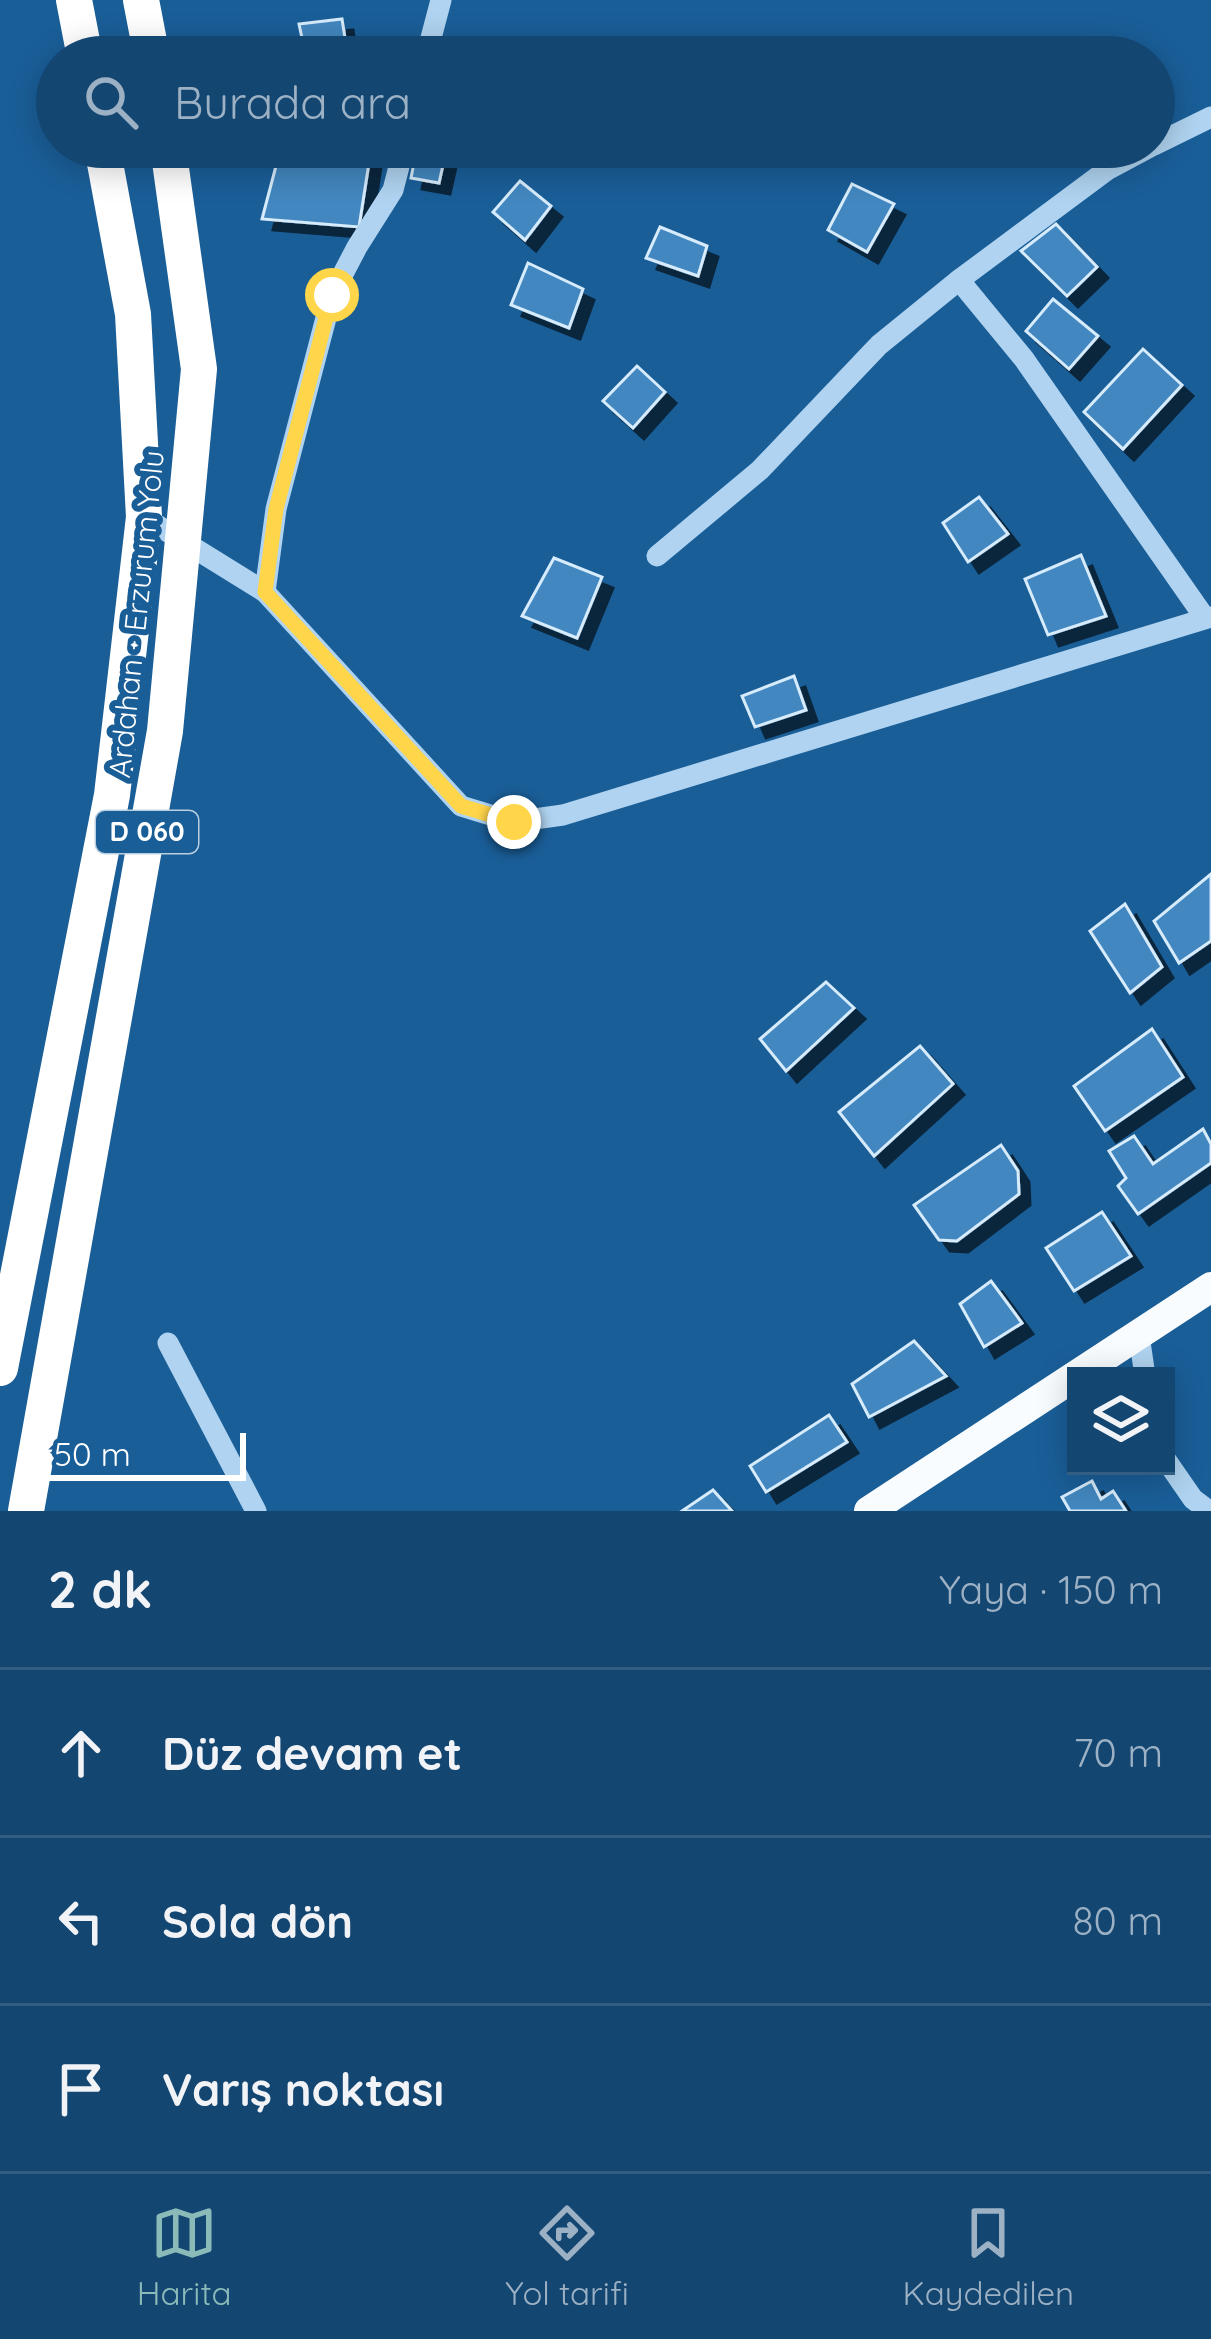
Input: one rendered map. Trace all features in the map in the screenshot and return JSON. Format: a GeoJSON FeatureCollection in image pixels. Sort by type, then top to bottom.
{"type":"FeatureCollection","features":[{"type":"Feature","properties":{"kind":"highway"},"geometry":{"type":"LineString","coordinates":[[74,0],[81,36]]}},
{"type":"Feature","properties":{"kind":"highway"},"geometry":{"type":"LineString","coordinates":[[141,0],[148,36]]}},
{"type":"Feature","properties":{"kind":"highway","name":"Ardahan - Erzurum Yolu"},"geometry":{"type":"LineString","coordinates":[[0,1368],[112,795],[144,517],[133,314],[106,168]]}},
{"type":"Feature","properties":{"kind":"highway","name":"Ardahan - Erzurum Yolu"},"geometry":{"type":"LineString","coordinates":[[26,1511],[165,731],[199,369],[171,168]]}},
{"type":"Feature","properties":{"kind":"main road"},"geometry":{"type":"LineString","coordinates":[[869,1511],[1211,1287]]}},
{"type":"Feature","properties":{"kind":"street"},"geometry":{"type":"LineString","coordinates":[[432,36],[441,0]]}},
{"type":"Feature","properties":{"kind":"street"},"geometry":{"type":"LineString","coordinates":[[1175,135],[1211,117]]}},
{"type":"Feature","properties":{"kind":"street"},"geometry":{"type":"LineString","coordinates":[[265,592],[276,509],[332,295],[393,190],[399,168]]}},
{"type":"Feature","properties":{"kind":"street"},"geometry":{"type":"LineString","coordinates":[[657,556],[760,470],[879,345],[1111,168]]}},
{"type":"Feature","properties":{"kind":"street"},"geometry":{"type":"LineString","coordinates":[[144,517],[265,592],[461,806],[514,822],[563,815],[1208,617],[1024,359],[959,280]]}},
{"type":"Feature","properties":{"kind":"street"},"geometry":{"type":"LineString","coordinates":[[1139,1335],[1144,1367]]}},
{"type":"Feature","properties":{"kind":"street"},"geometry":{"type":"LineString","coordinates":[[168,1343],[256,1511]]}},
{"type":"Feature","properties":{"kind":"street"},"geometry":{"type":"LineString","coordinates":[[1175,1473],[1193,1499],[1209,1511]]}},
{"type":"Feature","properties":{"kind":"building"},"geometry":{"type":"Polygon","coordinates":[[[342,19],[345,36],[302,36],[299,24],[342,19]]]}},
{"type":"Feature","properties":{"kind":"building"},"geometry":{"type":"Polygon","coordinates":[[[275,168],[368,168],[359,227],[262,219],[275,168]]]}},
{"type":"Feature","properties":{"kind":"building"},"geometry":{"type":"Polygon","coordinates":[[[413,168],[442,168],[439,183],[411,178],[413,168]]]}},
{"type":"Feature","properties":{"kind":"building"},"geometry":{"type":"Polygon","coordinates":[[[520,181],[551,206],[525,240],[493,212],[520,181]]]}},
{"type":"Feature","properties":{"kind":"building"},"geometry":{"type":"Polygon","coordinates":[[[852,184],[894,204],[867,252],[828,230],[852,184]]]}},
{"type":"Feature","properties":{"kind":"building"},"geometry":{"type":"Polygon","coordinates":[[[1056,224],[1097,267],[1067,296],[1021,251],[1056,224]]]}},
{"type":"Feature","properties":{"kind":"building"},"geometry":{"type":"Polygon","coordinates":[[[660,227],[707,246],[698,276],[646,258],[660,227]]]}},
{"type":"Feature","properties":{"kind":"building"},"geometry":{"type":"Polygon","coordinates":[[[528,263],[583,289],[569,328],[511,305],[528,263]]]}},
{"type":"Feature","properties":{"kind":"building"},"geometry":{"type":"Polygon","coordinates":[[[1053,299],[1098,336],[1069,369],[1026,331],[1053,299]]]}},
{"type":"Feature","properties":{"kind":"building"},"geometry":{"type":"Polygon","coordinates":[[[1143,349],[1182,385],[1123,449],[1084,412],[1143,349]]]}},
{"type":"Feature","properties":{"kind":"building"},"geometry":{"type":"Polygon","coordinates":[[[637,366],[665,392],[633,428],[603,401],[637,366]]]}},
{"type":"Feature","properties":{"kind":"building"},"geometry":{"type":"Polygon","coordinates":[[[979,497],[1008,534],[968,562],[943,523],[979,497]]]}},
{"type":"Feature","properties":{"kind":"building"},"geometry":{"type":"Polygon","coordinates":[[[1081,555],[1106,616],[1048,635],[1025,579],[1081,555]]]}},
{"type":"Feature","properties":{"kind":"building"},"geometry":{"type":"Polygon","coordinates":[[[554,558],[602,577],[577,638],[522,616],[554,558]]]}},
{"type":"Feature","properties":{"kind":"building"},"geometry":{"type":"Polygon","coordinates":[[[794,676],[806,710],[755,727],[742,696],[794,676]]]}},
{"type":"Feature","properties":{"kind":"building"},"geometry":{"type":"Polygon","coordinates":[[[1211,874],[1211,941],[1179,963],[1154,921],[1211,874]]]}},
{"type":"Feature","properties":{"kind":"building"},"geometry":{"type":"Polygon","coordinates":[[[1125,904],[1162,967],[1130,993],[1090,931],[1125,904]]]}},
{"type":"Feature","properties":{"kind":"building"},"geometry":{"type":"Polygon","coordinates":[[[826,982],[854,1008],[786,1071],[760,1039],[826,982]]]}},
{"type":"Feature","properties":{"kind":"building"},"geometry":{"type":"Polygon","coordinates":[[[1152,1029],[1183,1077],[1105,1131],[1074,1086],[1152,1029]]]}},
{"type":"Feature","properties":{"kind":"building"},"geometry":{"type":"Polygon","coordinates":[[[920,1046],[953,1084],[874,1156],[839,1112],[920,1046]]]}},
{"type":"Feature","properties":{"kind":"building"},"geometry":{"type":"Polygon","coordinates":[[[1203,1129],[1211,1144],[1211,1163],[1138,1214],[1118,1186],[1126,1178],[1109,1151],[1134,1136],[1153,1164],[1203,1129]]]}},
{"type":"Feature","properties":{"kind":"building"},"geometry":{"type":"Polygon","coordinates":[[[1001,1145],[1018,1171],[1019,1194],[957,1241],[939,1240],[914,1205],[1001,1145]]]}},
{"type":"Feature","properties":{"kind":"building"},"geometry":{"type":"Polygon","coordinates":[[[1102,1212],[1131,1256],[1074,1291],[1046,1248],[1102,1212]]]}},
{"type":"Feature","properties":{"kind":"building"},"geometry":{"type":"Polygon","coordinates":[[[991,1281],[1022,1323],[984,1347],[960,1304],[991,1281]]]}},
{"type":"Feature","properties":{"kind":"building"},"geometry":{"type":"Polygon","coordinates":[[[914,1341],[946,1376],[869,1417],[852,1384],[914,1341]]]}},
{"type":"Feature","properties":{"kind":"building"},"geometry":{"type":"Polygon","coordinates":[[[829,1415],[847,1442],[766,1492],[750,1466],[829,1415]]]}},
{"type":"Feature","properties":{"kind":"building"},"geometry":{"type":"Polygon","coordinates":[[[1092,1481],[1101,1499],[1113,1491],[1126,1511],[1070,1511],[1062,1497],[1092,1481]]]}},
{"type":"Feature","properties":{"kind":"building"},"geometry":{"type":"Polygon","coordinates":[[[713,1490],[732,1511],[682,1511],[713,1490]]]}},
{"type":"Feature","properties":{"kind":"route"},"geometry":{"type":"LineString","coordinates":[[332,295],[276,509],[265,592],[461,806],[514,822]]}}]}
